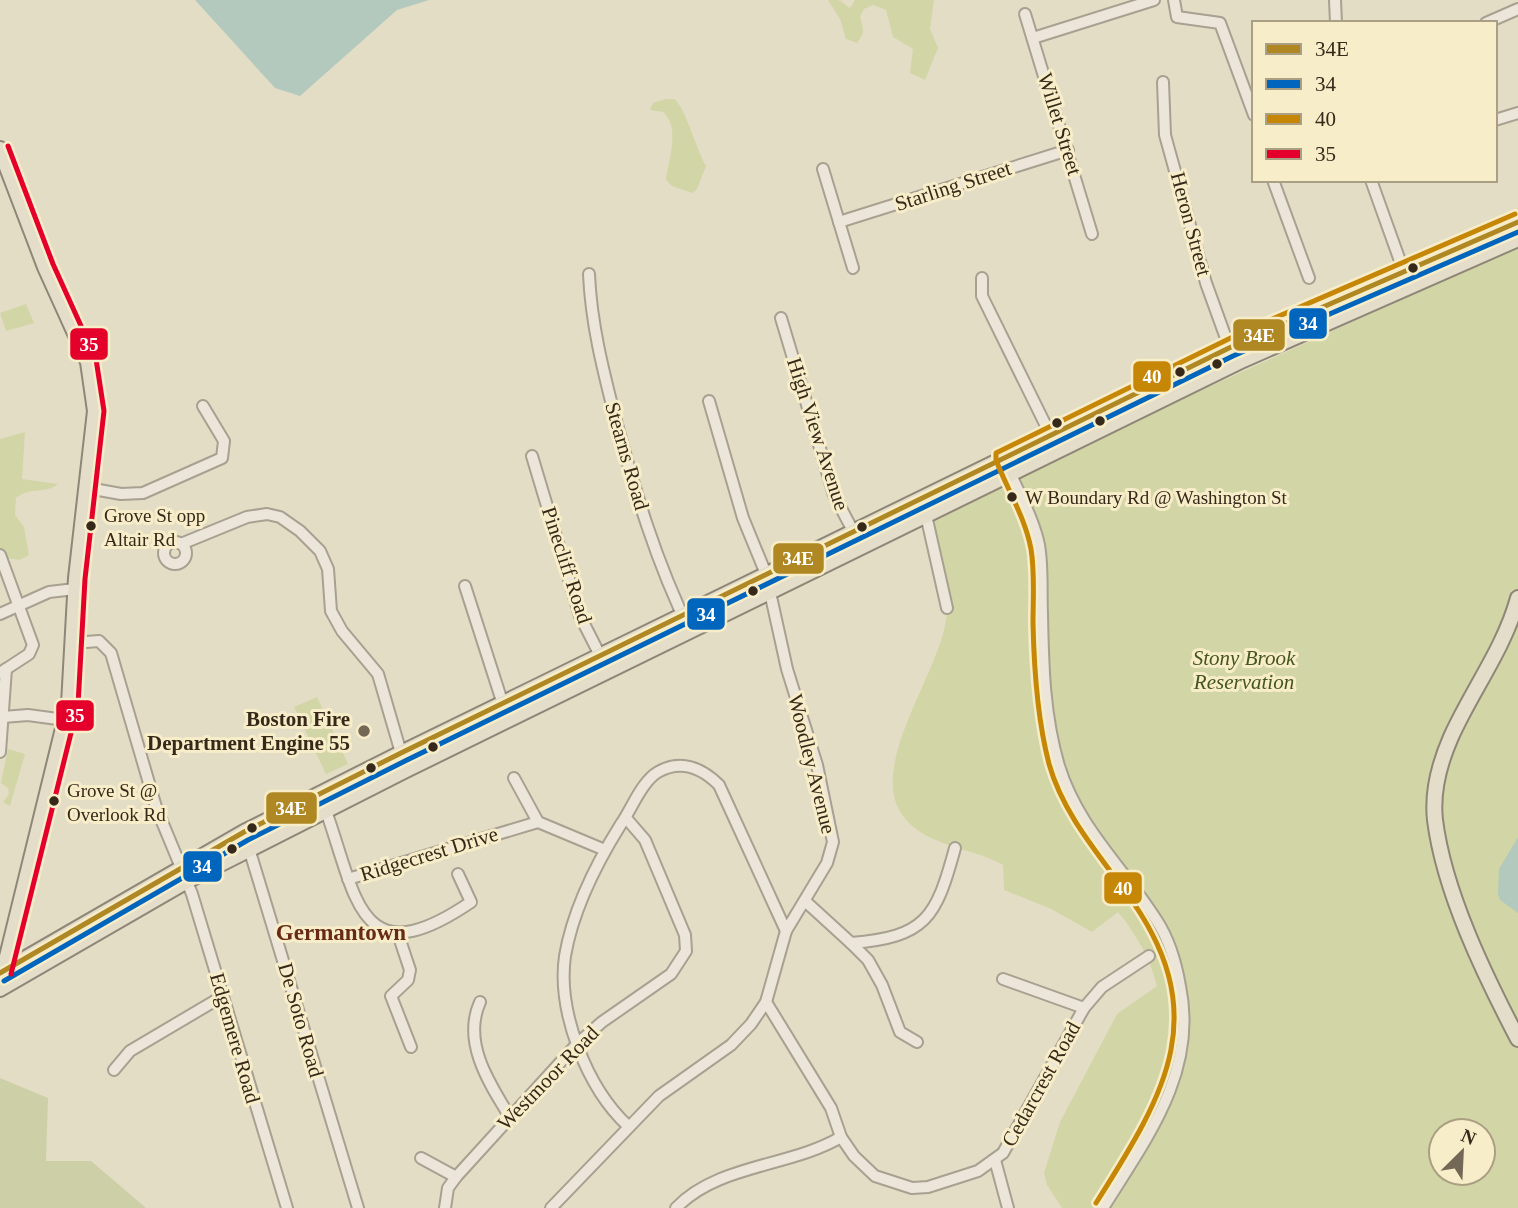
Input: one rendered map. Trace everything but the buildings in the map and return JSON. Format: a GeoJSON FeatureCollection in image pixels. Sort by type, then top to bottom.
{"type":"FeatureCollection","features":[{"type":"Feature","properties":{"kind":"main road"},"geometry":{"type":"LineString","coordinates":[[0,149],[45,267],[88,362],[95,411],[75,589],[73,643],[65,720],[1,980]]}},
{"type":"Feature","properties":{"kind":"main road"},"geometry":{"type":"LineString","coordinates":[[1,980],[184,875],[244,832],[401,752],[766,574],[926,515],[1518,222]]}},
{"type":"Feature","properties":{"kind":"main road"},"geometry":{"type":"LineString","coordinates":[[1,980],[36,952],[184,875],[249,850],[406,769],[768,591],[1004,457],[1230,348],[1406,279],[1518,239]]}},
{"type":"Feature","properties":{"kind":"main road"},"geometry":{"type":"LineString","coordinates":[[1518,598],[1505,634],[1443,757],[1435,821],[1447,870],[1476,954],[1518,1039]]}},
{"type":"Feature","properties":{"kind":"main road"},"geometry":{"type":"LineString","coordinates":[[12,932],[17,946],[36,952]]}},
{"type":"Feature","properties":{"kind":"street"},"geometry":{"type":"LineString","coordinates":[[1034,38],[1154,0]]}},
{"type":"Feature","properties":{"kind":"street"},"geometry":{"type":"LineString","coordinates":[[1174,0],[1177,17],[1220,23],[1243,78],[1252,108]]}},
{"type":"Feature","properties":{"kind":"street"},"geometry":{"type":"LineString","coordinates":[[1335,0],[1336,21]]}},
{"type":"Feature","properties":{"kind":"street"},"geometry":{"type":"LineString","coordinates":[[1491,21],[1518,9]]}},
{"type":"Feature","properties":{"kind":"street","name":"Willet Street"},"geometry":{"type":"LineString","coordinates":[[1025,14],[1093,234]]}},
{"type":"Feature","properties":{"kind":"street","name":"Heron Street"},"geometry":{"type":"LineString","coordinates":[[1163,82],[1165,135],[1206,284],[1235,363]]}},
{"type":"Feature","properties":{"kind":"street"},"geometry":{"type":"LineString","coordinates":[[1497,119],[1518,113]]}},
{"type":"Feature","properties":{"kind":"street","name":"Starling Street"},"geometry":{"type":"LineString","coordinates":[[839,222],[1068,150]]}},
{"type":"Feature","properties":{"kind":"street"},"geometry":{"type":"LineString","coordinates":[[823,169],[853,268]]}},
{"type":"Feature","properties":{"kind":"street"},"geometry":{"type":"LineString","coordinates":[[1274,182],[1309,278]]}},
{"type":"Feature","properties":{"kind":"street"},"geometry":{"type":"LineString","coordinates":[[1372,182],[1406,279]]}},
{"type":"Feature","properties":{"kind":"street","name":"Stearns Road"},"geometry":{"type":"LineString","coordinates":[[589,274],[594,326],[623,446],[659,565],[690,631]]}},
{"type":"Feature","properties":{"kind":"street"},"geometry":{"type":"LineString","coordinates":[[982,278],[982,296],[1051,436]]}},
{"type":"Feature","properties":{"kind":"street","name":"High View Avenue"},"geometry":{"type":"LineString","coordinates":[[781,318],[834,495],[857,540]]}},
{"type":"Feature","properties":{"kind":"street","name":"Woodley Avenue"},"geometry":{"type":"LineString","coordinates":[[551,1208],[659,1096],[731,1045],[766,1002],[786,931],[827,863],[833,842],[831,823],[768,591],[766,574],[743,518],[709,401]]}},
{"type":"Feature","properties":{"kind":"street"},"geometry":{"type":"LineString","coordinates":[[88,488],[121,494],[143,493],[222,458],[224,441],[204,406]]}},
{"type":"Feature","properties":{"kind":"street","name":"Pinecliff Road"},"geometry":{"type":"LineString","coordinates":[[533,456],[580,616],[608,671]]}},
{"type":"Feature","properties":{"kind":"street"},"geometry":{"type":"LineString","coordinates":[[1004,457],[1039,543],[1044,701],[1059,767],[1080,814],[1100,847],[1157,921],[1168,942],[1185,1006],[1184,1047],[1176,1080],[1164,1108],[1103,1208]]}},
{"type":"Feature","properties":{"kind":"street"},"geometry":{"type":"LineString","coordinates":[[181,544],[247,517],[267,514],[280,517],[300,531],[320,551],[328,569],[331,611],[342,631],[378,674],[406,769]]}},
{"type":"Feature","properties":{"kind":"street"},"geometry":{"type":"LineString","coordinates":[[926,515],[947,608]]}},
{"type":"Feature","properties":{"kind":"street"},"geometry":{"type":"LineString","coordinates":[[0,555],[20,604],[32,649],[3,671],[0,752]]}},
{"type":"Feature","properties":{"kind":"street"},"geometry":{"type":"LineString","coordinates":[[465,586],[500,705],[508,720]]}},
{"type":"Feature","properties":{"kind":"street"},"geometry":{"type":"LineString","coordinates":[[0,614],[49,592],[75,589]]}},
{"type":"Feature","properties":{"kind":"street","name":"Edgemere Road"},"geometry":{"type":"LineString","coordinates":[[73,643],[99,641],[110,650],[156,807],[184,875],[287,1208]]}},
{"type":"Feature","properties":{"kind":"street"},"geometry":{"type":"LineString","coordinates":[[3,717],[28,715],[65,720]]}},
{"type":"Feature","properties":{"kind":"street"},"geometry":{"type":"LineString","coordinates":[[628,1126],[611,1110],[591,1080],[577,1044],[567,999],[565,958],[583,896],[605,850],[656,773],[675,766],[695,767],[707,773],[724,796],[786,931]]}},
{"type":"Feature","properties":{"kind":"street"},"geometry":{"type":"LineString","coordinates":[[514,778],[538,822],[605,850]]}},
{"type":"Feature","properties":{"kind":"street","name":"Ridgecrest Drive"},"geometry":{"type":"LineString","coordinates":[[326,811],[348,879],[538,822]]}},
{"type":"Feature","properties":{"kind":"street","name":"Westmoor Road"},"geometry":{"type":"LineString","coordinates":[[444,1208],[448,1188],[456,1177],[577,1044],[602,1022],[671,974],[686,951],[685,935],[645,840],[626,818]]}},
{"type":"Feature","properties":{"kind":"street","name":"De Soto Road"},"geometry":{"type":"LineString","coordinates":[[244,832],[358,1208]]}},
{"type":"Feature","properties":{"kind":"street"},"geometry":{"type":"LineString","coordinates":[[851,943],[881,940],[908,933],[925,920],[938,902],[955,848]]}},
{"type":"Feature","properties":{"kind":"street"},"geometry":{"type":"LineString","coordinates":[[348,879],[356,901],[366,916],[384,929],[398,934],[417,932],[471,902],[458,874]]}},
{"type":"Feature","properties":{"kind":"street"},"geometry":{"type":"LineString","coordinates":[[805,901],[868,960],[882,985],[900,1031],[917,1042]]}},
{"type":"Feature","properties":{"kind":"street"},"geometry":{"type":"LineString","coordinates":[[398,934],[410,970],[408,980],[391,996],[411,1047]]}},
{"type":"Feature","properties":{"kind":"street","name":"Cedarcrest Road"},"geometry":{"type":"LineString","coordinates":[[766,1002],[831,1108],[841,1137],[854,1156],[875,1176],[912,1188],[955,1179],[995,1160],[1019,1128],[1084,1008],[1102,987],[1149,956]]}},
{"type":"Feature","properties":{"kind":"street"},"geometry":{"type":"LineString","coordinates":[[1003,979],[1084,1008]]}},
{"type":"Feature","properties":{"kind":"street"},"geometry":{"type":"LineString","coordinates":[[114,1070],[130,1051],[223,996]]}},
{"type":"Feature","properties":{"kind":"street"},"geometry":{"type":"LineString","coordinates":[[480,1002],[473,1017],[480,1060],[483,1071],[510,1117]]}},
{"type":"Feature","properties":{"kind":"street"},"geometry":{"type":"LineString","coordinates":[[676,1208],[703,1188],[821,1149],[841,1137]]}},
{"type":"Feature","properties":{"kind":"street"},"geometry":{"type":"LineString","coordinates":[[421,1158],[456,1177]]}},
{"type":"Feature","properties":{"kind":"street"},"geometry":{"type":"LineString","coordinates":[[995,1160],[1008,1208]]}},
{"type":"Feature","properties":{"kind":"green space"},"geometry":{"type":"Polygon","coordinates":[[[828,0],[839,0],[850,8],[855,0],[934,0],[930,29],[938,48],[925,80],[910,73],[913,49],[893,37],[886,10],[873,5],[864,9],[860,16],[863,33],[857,43],[846,39],[840,19],[828,0]]]}},
{"type":"Feature","properties":{"kind":"green space"},"geometry":{"type":"Polygon","coordinates":[[[674,99],[678,103],[706,166],[697,189],[692,193],[672,186],[666,180],[672,145],[671,126],[663,112],[650,110],[653,103],[674,99]]]}},
{"type":"Feature","properties":{"kind":"green space","name":"Stony Brook Reservation"},"geometry":{"type":"Polygon","coordinates":[[[1518,247],[1518,1208],[1062,1208],[1047,1185],[1044,1173],[1060,1122],[1117,1014],[1157,986],[1142,947],[1118,912],[1092,932],[1051,909],[1004,890],[1003,865],[940,842],[917,830],[907,821],[895,800],[893,775],[899,747],[943,633],[947,609],[942,575],[926,515],[1518,247]]]}},
{"type":"Feature","properties":{"kind":"green space"},"geometry":{"type":"Polygon","coordinates":[[[26,304],[34,323],[6,331],[0,313],[26,304]]]}},
{"type":"Feature","properties":{"kind":"green space"},"geometry":{"type":"Polygon","coordinates":[[[25,432],[22,479],[58,484],[16,498],[15,515],[24,527],[29,555],[20,560],[7,558],[0,548],[0,439],[25,432]]]}},
{"type":"Feature","properties":{"kind":"green space"},"geometry":{"type":"Polygon","coordinates":[[[317,697],[348,764],[326,774],[294,707],[317,697]]]}},
{"type":"Feature","properties":{"kind":"green space"},"geometry":{"type":"Polygon","coordinates":[[[8,749],[25,754],[10,806],[3,802],[9,794],[8,788],[1,783],[8,749]]]}},
{"type":"Feature","properties":{"kind":"green space"},"geometry":{"type":"Polygon","coordinates":[[[0,1078],[48,1098],[46,1161],[91,1161],[146,1208],[0,1208],[0,1078]]]}},
{"type":"Feature","properties":{"kind":"shaded area"},"geometry":{"type":"Polygon","coordinates":[[[195,0],[429,0],[397,10],[300,96],[275,88],[195,0]]]}},
{"type":"Feature","properties":{"kind":"shaded area"},"geometry":{"type":"Polygon","coordinates":[[[1518,837],[1518,913],[1500,900],[1498,894],[1499,869],[1518,837]]]}},
{"type":"Feature","properties":{"kind":"transit line","name":"35"},"geometry":{"type":"LineString","coordinates":[[8,146],[53,264],[96,359],[104,411],[85,579],[78,705],[11,974]]}},
{"type":"Feature","properties":{"kind":"transit line","name":"40"},"geometry":{"type":"LineString","coordinates":[[1096,1203],[1143,1124],[1160,1087],[1171,1050],[1174,1013],[1168,975],[1153,935],[1072,815],[1049,764],[1035,676],[1031,549],[1020,514],[996,460],[996,453],[1249,329],[1515,214]]}},
{"type":"Feature","properties":{"kind":"transit line","name":"34E"},"geometry":{"type":"LineString","coordinates":[[0,973],[244,832],[401,753],[1229,348],[1518,222]]}},
{"type":"Feature","properties":{"kind":"transit line","name":"34"},"geometry":{"type":"LineString","coordinates":[[4,981],[248,840],[405,761],[1233,356],[1518,232]]}},
{"type":"Feature","properties":{"kind":"place","name":"W Boundary Rd @ Washington St"},"geometry":{"type":"Point","coordinates":[1012,497]}},
{"type":"Feature","properties":{"kind":"place","name":"Grove St opp Altair Rd"},"geometry":{"type":"Point","coordinates":[91,526]}},
{"type":"Feature","properties":{"kind":"place","name":"Boston Fire Department Engine 55"},"geometry":{"type":"Point","coordinates":[364,731]}},
{"type":"Feature","properties":{"kind":"place","name":"Grove St @ Overlook Rd"},"geometry":{"type":"Point","coordinates":[54,801]}},
{"type":"Feature","properties":{"kind":"district","name":"Germantown"},"geometry":{"type":"Point","coordinates":[341,932]}}]}
